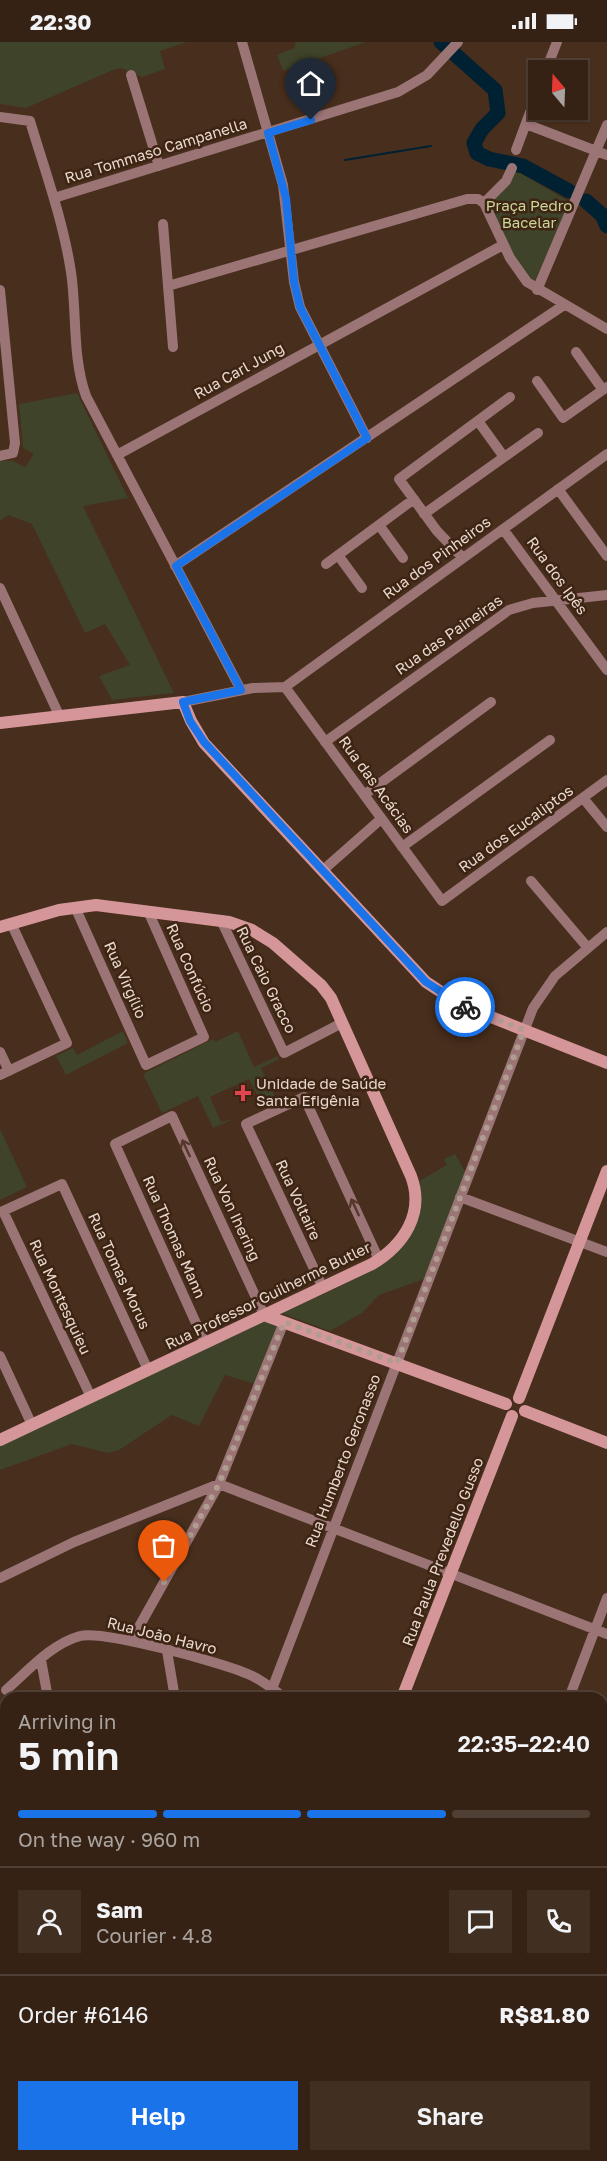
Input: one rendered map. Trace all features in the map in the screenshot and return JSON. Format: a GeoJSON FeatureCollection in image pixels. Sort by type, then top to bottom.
{"type":"FeatureCollection","features":[{"type":"Feature","properties":{"kind":"main road"},"geometry":{"type":"LineString","coordinates":[[0,723],[183,702],[190,721],[204,742],[436,991],[461,1005],[607,1063]]}},
{"type":"Feature","properties":{"kind":"main road","name":"Rua Professor Guilherme Butler"},"geometry":{"type":"LineString","coordinates":[[0,1440],[379,1260],[405,1236],[415,1210],[416,1192],[411,1176],[326,991],[273,943],[252,930],[220,920],[96,905],[75,907],[5,925]]}},
{"type":"Feature","properties":{"kind":"main road"},"geometry":{"type":"LineString","coordinates":[[519,1398],[607,1171]]}},
{"type":"Feature","properties":{"kind":"main road"},"geometry":{"type":"LineString","coordinates":[[264,1315],[506,1404]]}},
{"type":"Feature","properties":{"kind":"main road"},"geometry":{"type":"LineString","coordinates":[[506,1404],[510,1399],[519,1398],[524,1402],[525,1411]]}},
{"type":"Feature","properties":{"kind":"main road"},"geometry":{"type":"LineString","coordinates":[[506,1404],[508,1413],[512,1416],[518,1417],[525,1411]]}},
{"type":"Feature","properties":{"kind":"main road"},"geometry":{"type":"LineString","coordinates":[[525,1411],[607,1443]]}},
{"type":"Feature","properties":{"kind":"main road","name":"Rua Paula Prevedello Gusso"},"geometry":{"type":"LineString","coordinates":[[404,1692],[512,1416]]}},
{"type":"Feature","properties":{"kind":"street"},"geometry":{"type":"LineString","coordinates":[[242,42],[286,198],[297,295],[318,346],[367,438]]}},
{"type":"Feature","properties":{"kind":"street"},"geometry":{"type":"LineString","coordinates":[[550,60],[557,42]]}},
{"type":"Feature","properties":{"kind":"street","name":"Rua Tommaso Campanella"},"geometry":{"type":"LineString","coordinates":[[54,198],[398,92],[427,75],[454,48]]}},
{"type":"Feature","properties":{"kind":"street"},"geometry":{"type":"LineString","coordinates":[[131,75],[159,166]]}},
{"type":"Feature","properties":{"kind":"street"},"geometry":{"type":"LineString","coordinates":[[0,117],[30,121],[54,198],[71,274],[82,387],[241,690]]}},
{"type":"Feature","properties":{"kind":"street"},"geometry":{"type":"LineString","coordinates":[[516,150],[528,118]]}},
{"type":"Feature","properties":{"kind":"street"},"geometry":{"type":"LineString","coordinates":[[526,124],[602,153]]}},
{"type":"Feature","properties":{"kind":"street"},"geometry":{"type":"LineString","coordinates":[[537,290],[602,153],[607,125]]}},
{"type":"Feature","properties":{"kind":"street"},"geometry":{"type":"LineString","coordinates":[[484,203],[507,181],[512,168]]}},
{"type":"Feature","properties":{"kind":"street"},"geometry":{"type":"LineString","coordinates":[[168,286],[467,199],[478,199],[484,203],[503,245],[519,272],[537,290],[607,329]]}},
{"type":"Feature","properties":{"kind":"street"},"geometry":{"type":"LineString","coordinates":[[164,224],[173,347]]}},
{"type":"Feature","properties":{"kind":"street","name":"Rua Carl Jung"},"geometry":{"type":"LineString","coordinates":[[117,455],[503,245]]}},
{"type":"Feature","properties":{"kind":"street"},"geometry":{"type":"LineString","coordinates":[[0,290],[3,343],[15,443],[13,453],[0,456]]}},
{"type":"Feature","properties":{"kind":"street"},"geometry":{"type":"LineString","coordinates":[[176,566],[564,305]]}},
{"type":"Feature","properties":{"kind":"street"},"geometry":{"type":"LineString","coordinates":[[537,381],[563,418],[605,388],[576,352]]}},
{"type":"Feature","properties":{"kind":"street"},"geometry":{"type":"LineString","coordinates":[[463,558],[442,537],[399,479],[510,397]]}},
{"type":"Feature","properties":{"kind":"street"},"geometry":{"type":"LineString","coordinates":[[478,421],[504,457]]}},
{"type":"Feature","properties":{"kind":"street"},"geometry":{"type":"LineString","coordinates":[[424,514],[538,433]]}},
{"type":"Feature","properties":{"kind":"street","name":"Rua dos Pinheiros"},"geometry":{"type":"LineString","coordinates":[[285,687],[607,454]]}},
{"type":"Feature","properties":{"kind":"street"},"geometry":{"type":"LineString","coordinates":[[558,489],[607,556]]}},
{"type":"Feature","properties":{"kind":"street"},"geometry":{"type":"LineString","coordinates":[[326,564],[414,499]]}},
{"type":"Feature","properties":{"kind":"street"},"geometry":{"type":"LineString","coordinates":[[379,525],[404,558]]}},
{"type":"Feature","properties":{"kind":"street","name":"Rua dos Ipês"},"geometry":{"type":"LineString","coordinates":[[504,529],[607,670]]}},
{"type":"Feature","properties":{"kind":"street"},"geometry":{"type":"LineString","coordinates":[[338,555],[362,588]]}},
{"type":"Feature","properties":{"kind":"street"},"geometry":{"type":"LineString","coordinates":[[0,588],[59,715]]}},
{"type":"Feature","properties":{"kind":"street","name":"Rua das Paineiras"},"geometry":{"type":"LineString","coordinates":[[325,742],[509,610],[533,603],[607,595]]}},
{"type":"Feature","properties":{"kind":"street"},"geometry":{"type":"LineString","coordinates":[[183,702],[241,690],[269,686],[285,687]]}},
{"type":"Feature","properties":{"kind":"street","name":"Rua das Acácias"},"geometry":{"type":"LineString","coordinates":[[285,687],[442,901]]}},
{"type":"Feature","properties":{"kind":"street"},"geometry":{"type":"LineString","coordinates":[[364,795],[491,702]]}},
{"type":"Feature","properties":{"kind":"street"},"geometry":{"type":"LineString","coordinates":[[402,847],[550,740]]}},
{"type":"Feature","properties":{"kind":"street","name":"Rua dos Eucaliptos"},"geometry":{"type":"LineString","coordinates":[[442,901],[607,780]]}},
{"type":"Feature","properties":{"kind":"street"},"geometry":{"type":"LineString","coordinates":[[583,798],[607,827]]}},
{"type":"Feature","properties":{"kind":"street"},"geometry":{"type":"LineString","coordinates":[[322,871],[381,819]]}},
{"type":"Feature","properties":{"kind":"street"},"geometry":{"type":"LineString","coordinates":[[531,881],[588,948]]}},
{"type":"Feature","properties":{"kind":"street","name":"Rua Virgílio"},"geometry":{"type":"LineString","coordinates":[[75,907],[146,1065],[204,1037]]}},
{"type":"Feature","properties":{"kind":"street","name":"Rua Confúcio"},"geometry":{"type":"LineString","coordinates":[[148,911],[204,1037]]}},
{"type":"Feature","properties":{"kind":"street","name":"Rua Caio Gracco"},"geometry":{"type":"LineString","coordinates":[[220,920],[284,1053],[342,1023]]}},
{"type":"Feature","properties":{"kind":"street"},"geometry":{"type":"LineString","coordinates":[[0,1052],[4,1073],[67,1043],[5,925]]}},
{"type":"Feature","properties":{"kind":"street","name":"Rua Humberto Geronasso"},"geometry":{"type":"LineString","coordinates":[[272,1689],[538,997],[546,986],[607,932]]}},
{"type":"Feature","properties":{"kind":"street","name":"Rua Voltaire"},"geometry":{"type":"LineString","coordinates":[[322,1288],[246,1124],[304,1097],[379,1260]]}},
{"type":"Feature","properties":{"kind":"street","name":"Rua Von Ihering"},"geometry":{"type":"LineString","coordinates":[[115,1144],[172,1116],[264,1315]]}},
{"type":"Feature","properties":{"kind":"street","name":"Rua Thomas Mann"},"geometry":{"type":"LineString","coordinates":[[115,1144],[205,1343]]}},
{"type":"Feature","properties":{"kind":"street","name":"Rua Tomas Morus"},"geometry":{"type":"LineString","coordinates":[[3,1211],[62,1184],[148,1370]]}},
{"type":"Feature","properties":{"kind":"street"},"geometry":{"type":"LineString","coordinates":[[460,1197],[607,1252]]}},
{"type":"Feature","properties":{"kind":"street","name":"Rua Montesquieu"},"geometry":{"type":"LineString","coordinates":[[3,1211],[91,1397]]}},
{"type":"Feature","properties":{"kind":"street"},"geometry":{"type":"LineString","coordinates":[[131,1641],[219,1484],[284,1322]]}},
{"type":"Feature","properties":{"kind":"street"},"geometry":{"type":"LineString","coordinates":[[0,1356],[32,1425]]}},
{"type":"Feature","properties":{"kind":"street"},"geometry":{"type":"LineString","coordinates":[[0,1578],[74,1542],[219,1484],[607,1634]]}},
{"type":"Feature","properties":{"kind":"street"},"geometry":{"type":"LineString","coordinates":[[570,1692],[607,1598]]}},
{"type":"Feature","properties":{"kind":"street","name":"Rua João Havro"},"geometry":{"type":"LineString","coordinates":[[6,1690],[57,1647],[78,1636],[100,1635],[131,1641],[250,1674],[276,1692]]}},
{"type":"Feature","properties":{"kind":"street"},"geometry":{"type":"LineString","coordinates":[[167,1651],[174,1692]]}},
{"type":"Feature","properties":{"kind":"street"},"geometry":{"type":"LineString","coordinates":[[41,1660],[47,1692]]}},
{"type":"Feature","properties":{"kind":"green space"},"geometry":{"type":"Polygon","coordinates":[[[0,42],[187,42],[160,51],[165,69],[142,77],[121,68],[113,70],[26,108],[0,104],[0,42]]]}},
{"type":"Feature","properties":{"kind":"green space"},"geometry":{"type":"Polygon","coordinates":[[[296,42],[366,42],[283,71],[277,55],[294,48],[296,42]]]}},
{"type":"Feature","properties":{"kind":"green space","name":"Praça Pedro Bacelar"},"geometry":{"type":"Polygon","coordinates":[[[515,170],[570,202],[534,283],[521,270],[487,203],[515,170]]]}},
{"type":"Feature","properties":{"kind":"green space"},"geometry":{"type":"Polygon","coordinates":[[[77,393],[128,498],[83,506],[174,693],[112,700],[99,676],[130,665],[105,624],[85,633],[32,524],[8,515],[0,521],[0,461],[13,461],[25,467],[34,454],[23,448],[19,404],[77,393]]]}},
{"type":"Feature","properties":{"kind":"green space"},"geometry":{"type":"Polygon","coordinates":[[[123,1031],[128,1043],[66,1075],[56,1056],[73,1048],[77,1055],[123,1031]]]}},
{"type":"Feature","properties":{"kind":"green space"},"geometry":{"type":"Polygon","coordinates":[[[238,1031],[254,1067],[278,1056],[279,1059],[261,1068],[277,1101],[263,1108],[249,1079],[210,1097],[221,1122],[236,1118],[213,1128],[198,1096],[162,1113],[143,1074],[213,1039],[215,1042],[238,1031]]]}},
{"type":"Feature","properties":{"kind":"green space"},"geometry":{"type":"Polygon","coordinates":[[[0,1129],[27,1187],[0,1200],[0,1129]]]}},
{"type":"Feature","properties":{"kind":"green space"},"geometry":{"type":"Polygon","coordinates":[[[455,1154],[466,1173],[424,1279],[379,1295],[362,1313],[330,1331],[281,1313],[353,1280],[377,1266],[397,1250],[412,1230],[420,1208],[419,1181],[447,1165],[444,1159],[455,1154]]]}},
{"type":"Feature","properties":{"kind":"green space"},"geometry":{"type":"Polygon","coordinates":[[[263,1320],[278,1325],[255,1384],[225,1375],[199,1426],[172,1415],[119,1450],[107,1453],[72,1444],[0,1470],[0,1445],[263,1320]]]}},
{"type":"Feature","properties":{"kind":"waterway"},"geometry":{"type":"LineString","coordinates":[[441,42],[495,90],[498,113],[482,129],[474,143],[477,153],[489,159],[523,166],[569,191]]}},
{"type":"Feature","properties":{"kind":"waterway"},"geometry":{"type":"LineString","coordinates":[[469,144],[474,143]]}},
{"type":"Feature","properties":{"kind":"waterway"},"geometry":{"type":"LineString","coordinates":[[345,160],[431,146]]}},
{"type":"Feature","properties":{"kind":"waterway"},"geometry":{"type":"LineString","coordinates":[[586,201],[602,215],[607,226]]}},
{"type":"Feature","properties":{"kind":"way so far"},"geometry":{"type":"LineString","coordinates":[[164,1582],[219,1484],[284,1322],[397,1363],[524,1030],[465,1007]]}},
{"type":"Feature","properties":{"kind":"place","name":"Unidade de Saúde Santa Efigênia"},"geometry":{"type":"Point","coordinates":[243,1093]}},
{"type":"Feature","properties":{"kind":"route"},"geometry":{"type":"LineString","coordinates":[[311,120],[268,133],[286,198],[294,282],[300,307],[318,346],[367,438],[176,566],[241,690],[183,702],[190,721],[204,742],[322,871],[426,982],[436,991],[465,1007]]}}]}
